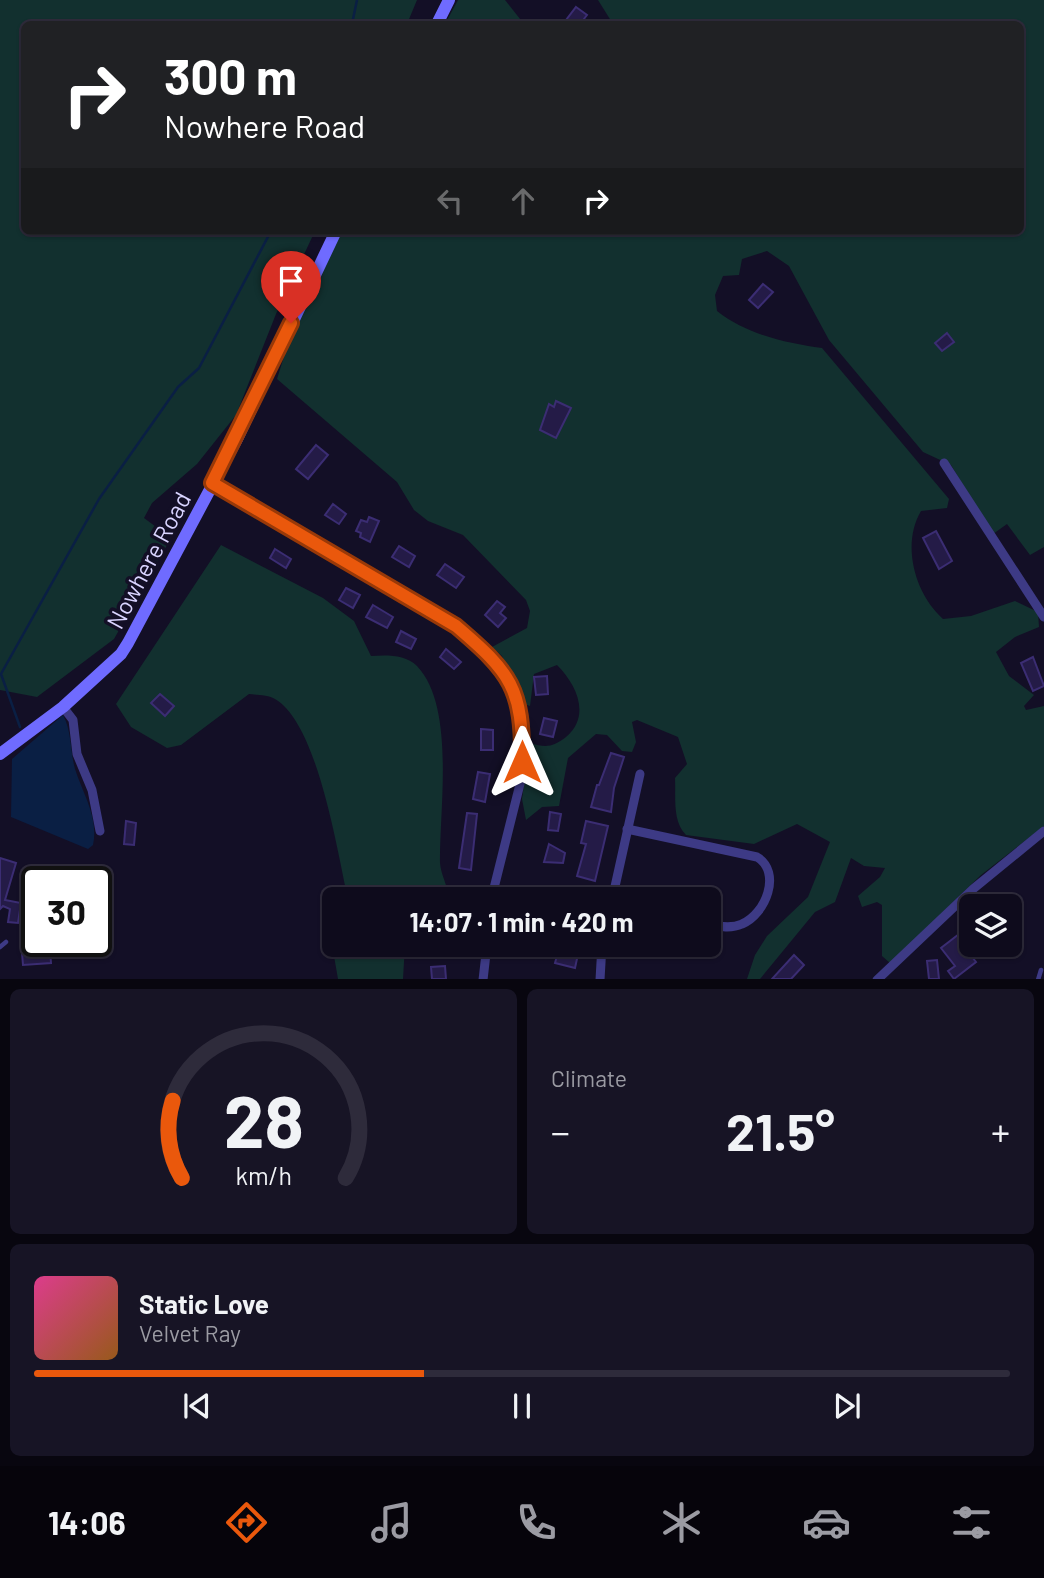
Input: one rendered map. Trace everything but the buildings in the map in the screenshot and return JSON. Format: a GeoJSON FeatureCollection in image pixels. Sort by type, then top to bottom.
{"type":"FeatureCollection","features":[{"type":"Feature","properties":{"kind":"street"},"geometry":{"type":"LineString","coordinates":[[438,21],[449,0]]}},
{"type":"Feature","properties":{"kind":"street","name":"Nowhere Road"},"geometry":{"type":"LineString","coordinates":[[0,754],[62,707],[128,643],[212,483],[334,235]]}},
{"type":"Feature","properties":{"kind":"street"},"geometry":{"type":"LineString","coordinates":[[944,463],[1044,617]]}},
{"type":"Feature","properties":{"kind":"street"},"geometry":{"type":"LineString","coordinates":[[212,483],[456,626],[507,674],[522,725],[522,780],[494,887]]}},
{"type":"Feature","properties":{"kind":"street"},"geometry":{"type":"LineString","coordinates":[[62,707],[73,720],[77,754],[92,790],[100,831]]}},
{"type":"Feature","properties":{"kind":"street"},"geometry":{"type":"LineString","coordinates":[[615,887],[640,774]]}},
{"type":"Feature","properties":{"kind":"street"},"geometry":{"type":"LineString","coordinates":[[627,829],[757,856],[766,862],[771,873],[770,885],[757,912],[740,925],[721,927]]}},
{"type":"Feature","properties":{"kind":"street"},"geometry":{"type":"LineString","coordinates":[[877,979],[973,889],[1044,831]]}},
{"type":"Feature","properties":{"kind":"street"},"geometry":{"type":"LineString","coordinates":[[483,979],[486,957]]}},
{"type":"Feature","properties":{"kind":"street"},"geometry":{"type":"LineString","coordinates":[[600,979],[601,957]]}},
{"type":"Feature","properties":{"kind":"lane"},"geometry":{"type":"LineString","coordinates":[[0,947],[6,942]]}},
{"type":"Feature","properties":{"kind":"lane"},"geometry":{"type":"LineString","coordinates":[[1038,979],[1041,970]]}},
{"type":"Feature","properties":{"kind":"green space"},"geometry":{"type":"Polygon","coordinates":[[[0,0],[417,0],[408,21],[21,21],[21,235],[313,235],[276,314],[236,415],[197,464],[152,503],[144,518],[171,538],[114,639],[37,697],[0,690],[0,0]]]}},
{"type":"Feature","properties":{"kind":"green space"},"geometry":{"type":"Polygon","coordinates":[[[458,0],[505,0],[522,21],[447,21],[458,0]]]}},
{"type":"Feature","properties":{"kind":"green space"},"geometry":{"type":"Polygon","coordinates":[[[598,0],[1044,0],[1044,547],[1030,555],[1007,524],[993,534],[951,465],[923,452],[829,340],[789,266],[767,251],[742,259],[739,275],[723,276],[715,295],[717,311],[740,326],[780,340],[822,348],[949,499],[947,508],[921,511],[912,539],[918,583],[933,609],[943,619],[971,616],[1015,601],[1038,612],[1039,627],[1015,637],[996,652],[1009,676],[1034,695],[1024,706],[1026,710],[1044,706],[1044,826],[959,894],[890,963],[882,956],[882,905],[877,902],[862,907],[858,896],[880,877],[885,868],[864,866],[851,858],[835,902],[815,912],[760,979],[747,979],[755,955],[767,936],[808,897],[830,842],[797,824],[754,844],[686,835],[679,823],[676,808],[675,778],[687,764],[678,737],[637,720],[632,722],[636,742],[632,752],[622,751],[607,735],[596,734],[568,758],[559,806],[542,807],[526,820],[522,799],[530,743],[549,746],[566,737],[574,729],[579,710],[575,691],[557,665],[534,674],[530,706],[524,704],[502,656],[492,647],[527,628],[530,611],[526,600],[463,535],[428,521],[414,510],[397,482],[277,379],[291,334],[338,235],[1024,235],[1024,21],[611,21],[598,0]]]}},
{"type":"Feature","properties":{"kind":"green space"},"geometry":{"type":"Polygon","coordinates":[[[221,545],[323,598],[354,621],[371,656],[407,659],[417,666],[429,684],[437,707],[441,733],[443,789],[440,863],[446,887],[345,887],[324,790],[314,761],[303,734],[290,713],[275,699],[249,694],[181,745],[167,748],[131,727],[116,704],[221,545]]]}},
{"type":"Feature","properties":{"kind":"green space"},"geometry":{"type":"Polygon","coordinates":[[[334,957],[404,957],[403,979],[338,979],[334,957]]]}},
{"type":"Feature","properties":{"kind":"water"},"geometry":{"type":"Polygon","coordinates":[[[63,715],[75,769],[94,825],[93,845],[88,849],[11,817],[12,759],[63,715]]]}},
{"type":"Feature","properties":{"kind":"waterway"},"geometry":{"type":"LineString","coordinates":[[353,21],[357,0]]}},
{"type":"Feature","properties":{"kind":"waterway"},"geometry":{"type":"LineString","coordinates":[[20,727],[1,674],[99,499],[178,387],[199,368],[269,235]]}},
{"type":"Feature","properties":{"kind":"route"},"geometry":{"type":"LineString","coordinates":[[291,323],[237,439],[212,483],[456,626],[476,643],[507,674],[522,725],[522,762]]}}]}
